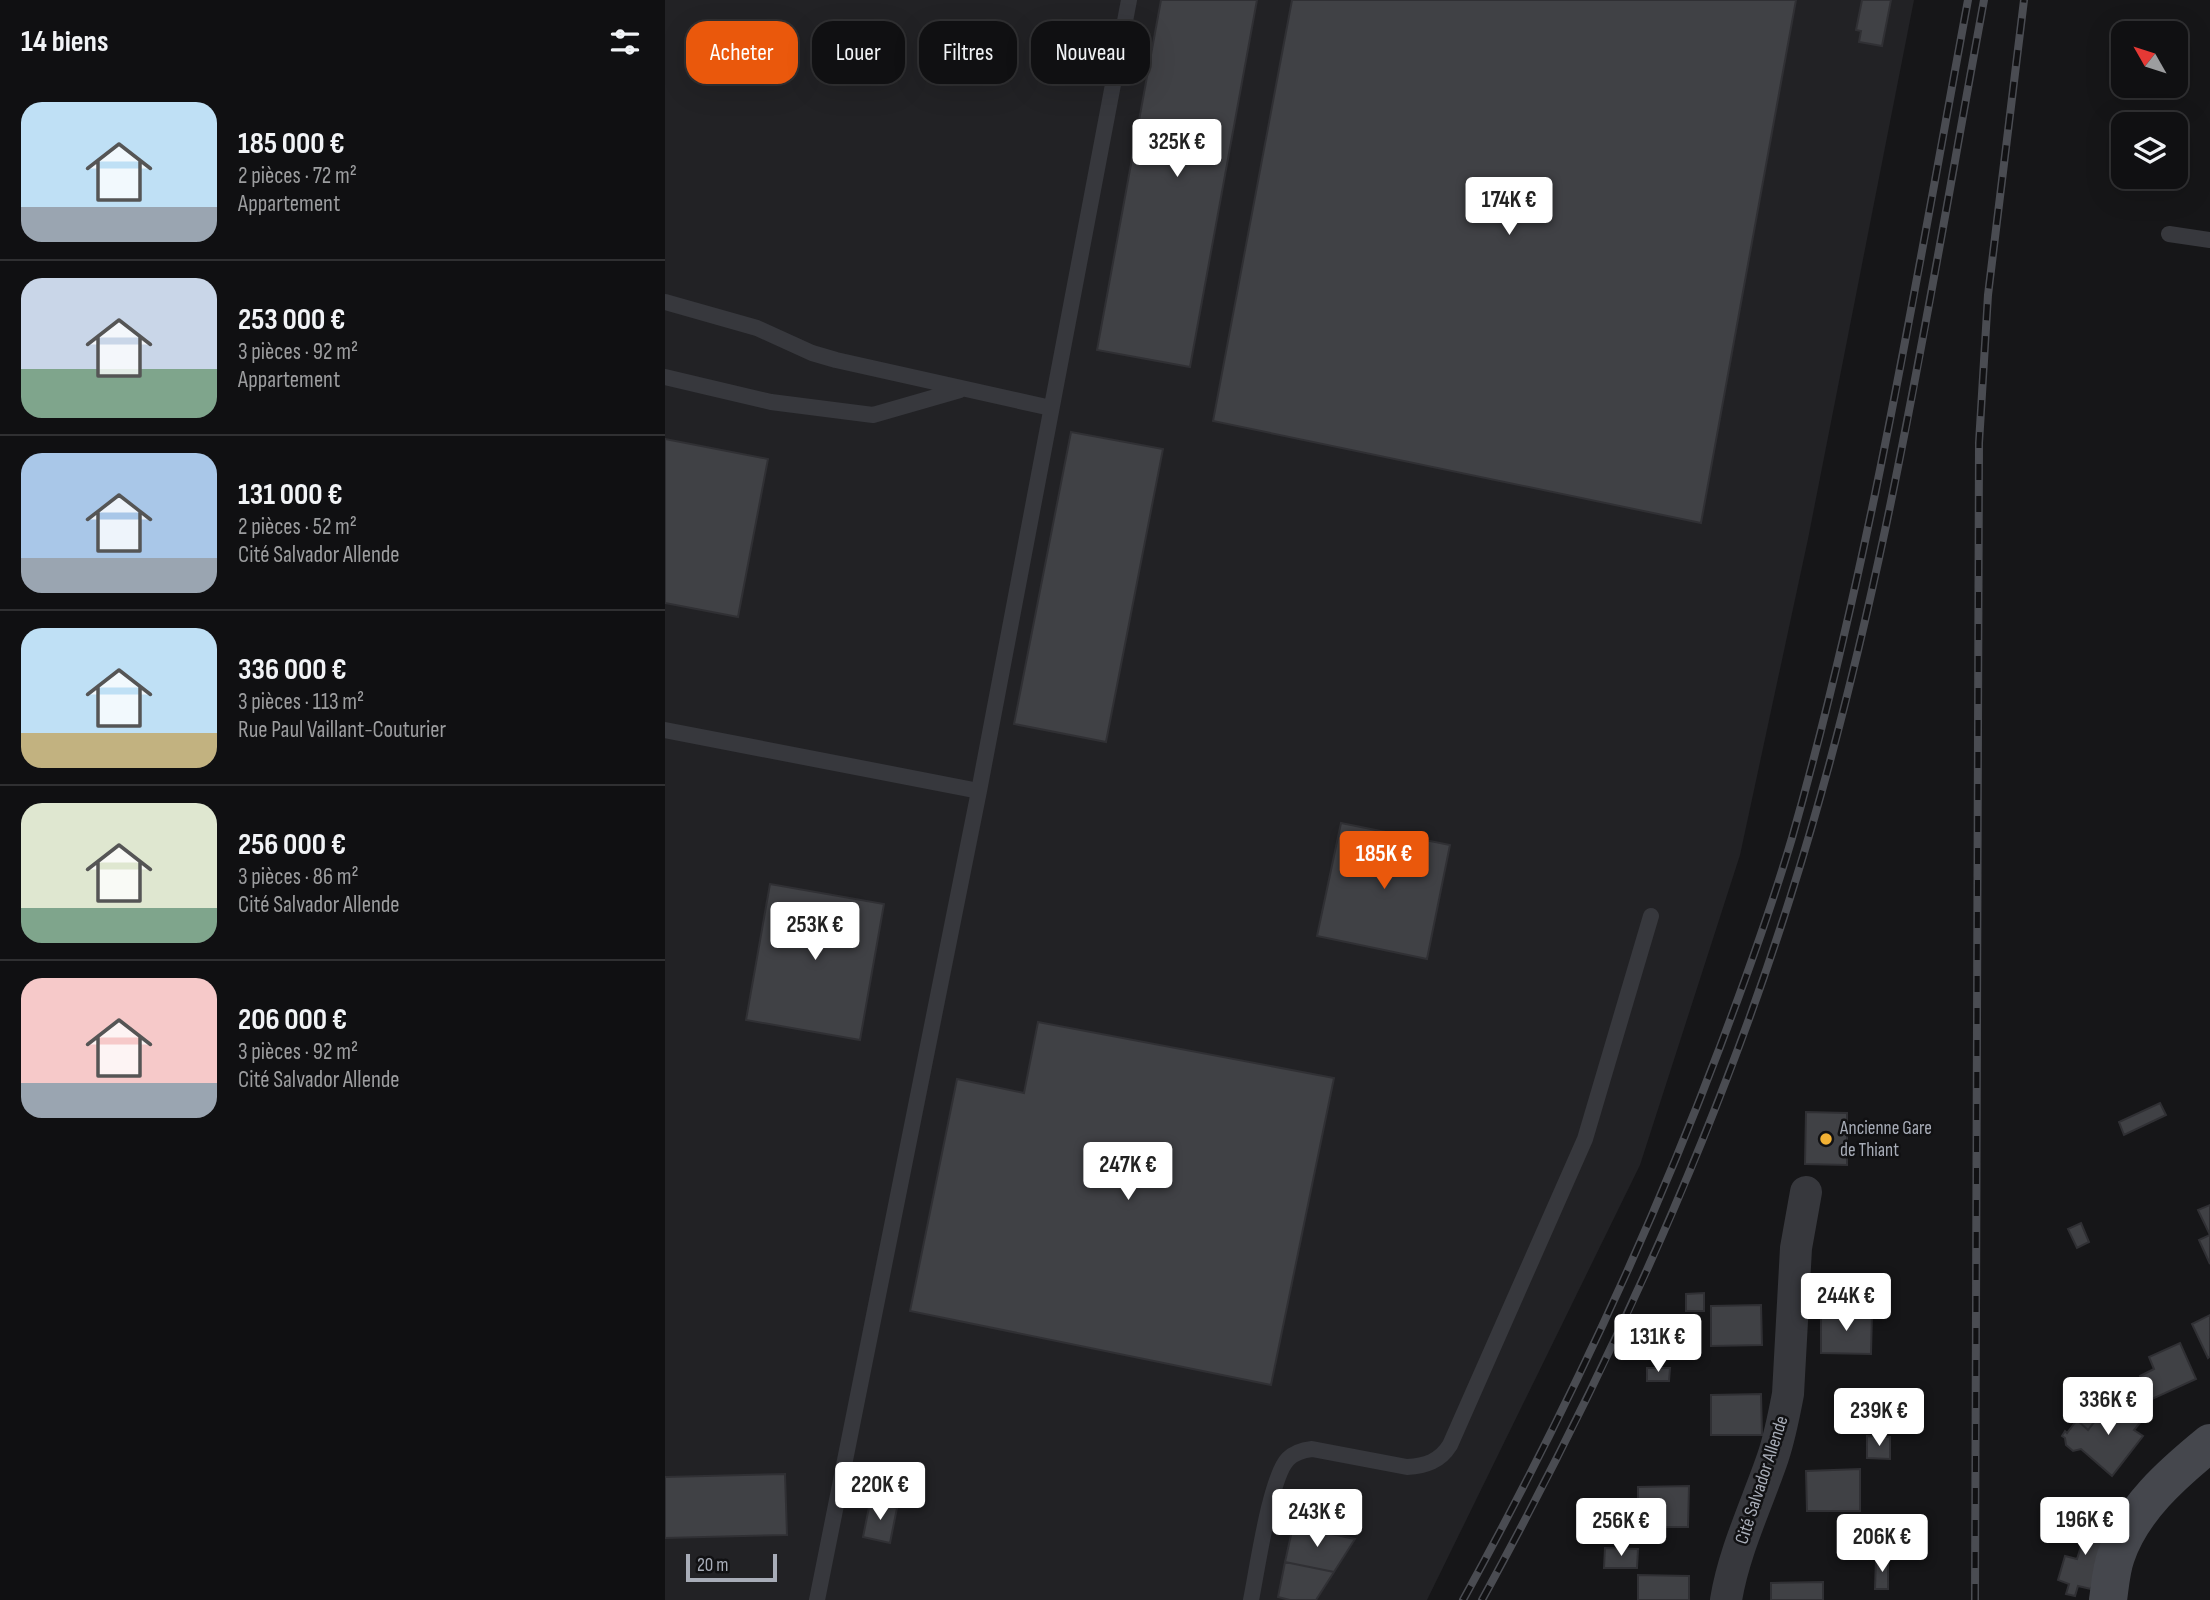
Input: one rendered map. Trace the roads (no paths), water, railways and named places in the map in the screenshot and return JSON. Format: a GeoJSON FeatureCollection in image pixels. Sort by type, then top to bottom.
{"type":"FeatureCollection","features":[{"type":"Feature","properties":{"kind":"street","name":"Cité Salvador Allende"},"geometry":{"type":"LineString","coordinates":[[1726,1600],[1734,1566],[1773,1455],[1784,1415],[1788,1394],[1796,1248],[1806,1192]]}},
{"type":"Feature","properties":{"kind":"street"},"geometry":{"type":"LineString","coordinates":[[2108,1600],[2115,1559],[2130,1526],[2169,1479],[2210,1443]]}},
{"type":"Feature","properties":{"kind":"lane"},"geometry":{"type":"LineString","coordinates":[[817,1600],[979,791],[1129,0]]}},
{"type":"Feature","properties":{"kind":"lane"},"geometry":{"type":"LineString","coordinates":[[2169,234],[2210,240]]}},
{"type":"Feature","properties":{"kind":"lane"},"geometry":{"type":"LineString","coordinates":[[665,302],[748,325],[812,353],[836,360],[1051,408]]}},
{"type":"Feature","properties":{"kind":"lane"},"geometry":{"type":"LineString","coordinates":[[665,377],[771,402],[873,415],[965,389]]}},
{"type":"Feature","properties":{"kind":"lane"},"geometry":{"type":"LineString","coordinates":[[665,730],[979,791]]}},
{"type":"Feature","properties":{"kind":"lane"},"geometry":{"type":"LineString","coordinates":[[1251,1600],[1275,1482],[1289,1458],[1303,1450],[1312,1449],[1417,1467],[1436,1460],[1450,1444],[1585,1139],[1651,916]]}},
{"type":"Feature","properties":{"kind":"railway"},"geometry":{"type":"LineString","coordinates":[[1463,1600],[1568,1397],[1633,1259],[1720,1047],[1784,865],[1820,735],[1868,526],[1968,0]]}},
{"type":"Feature","properties":{"kind":"railway"},"geometry":{"type":"LineString","coordinates":[[1482,1600],[1614,1343],[1654,1255],[1728,1077],[1791,895],[1823,786],[1878,563],[1923,338],[1984,0]]}},
{"type":"Feature","properties":{"kind":"railway"},"geometry":{"type":"LineString","coordinates":[[1975,1600],[1979,443],[1988,295],[2024,0]]}},
{"type":"Feature","properties":{"kind":"place","name":"Ancienne Gare de Thiant"},"geometry":{"type":"Point","coordinates":[1826,1139]}}]}
